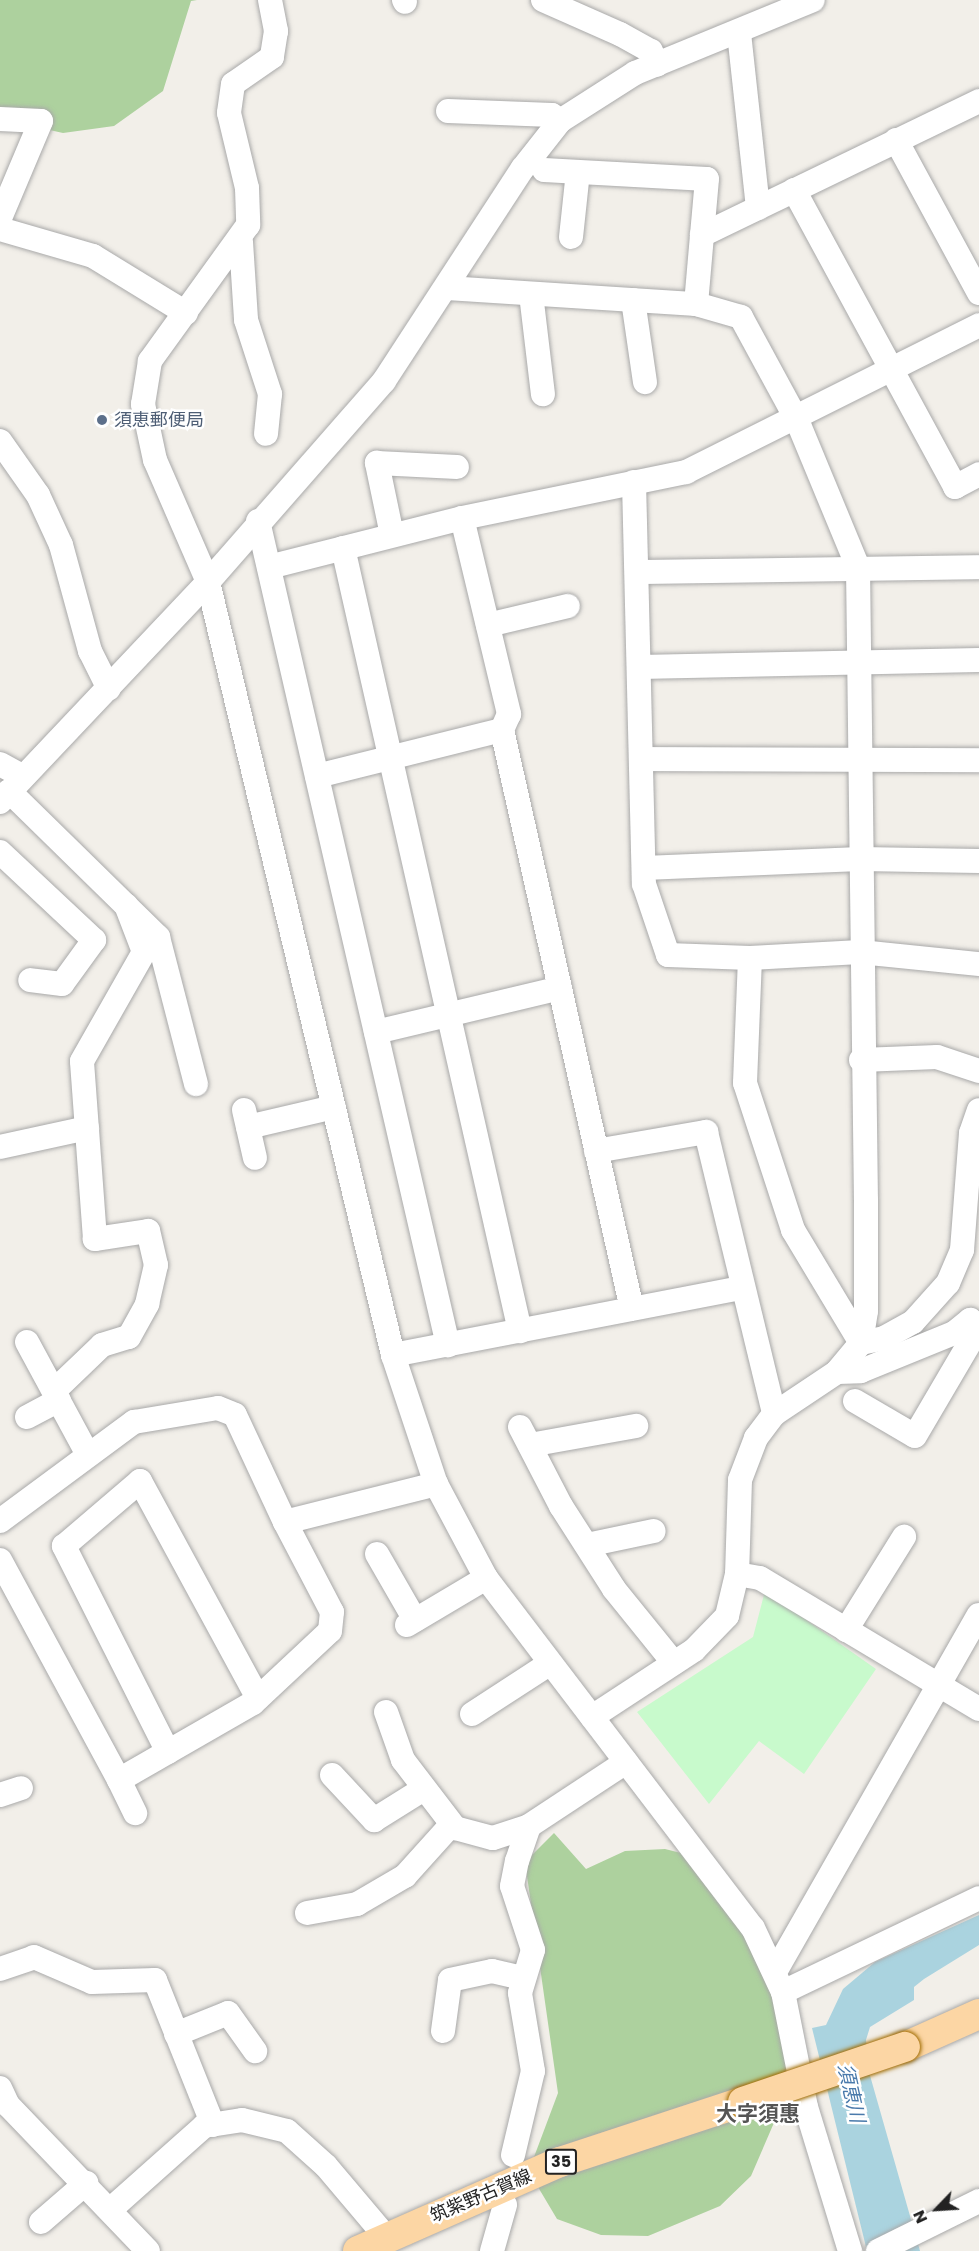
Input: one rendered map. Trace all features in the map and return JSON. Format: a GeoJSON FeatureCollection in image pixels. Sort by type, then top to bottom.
{"type":"FeatureCollection","features":[{"type":"Feature","properties":{"kind":"main road","name":"筑紫野古賀線"},"geometry":{"type":"LineString","coordinates":[[358,2251],[560,2162],[905,2047],[979,2014]]}},
{"type":"Feature","properties":{"kind":"street"},"geometry":{"type":"LineString","coordinates":[[270,0],[272,57],[233,84],[229,113],[247,188],[248,225],[241,242],[150,361],[143,404],[156,460],[208,582],[393,1355],[436,1484],[486,1578],[549,1664],[731,1893],[779,1982],[806,2107],[849,2251]]}},
{"type":"Feature","properties":{"kind":"street"},"geometry":{"type":"LineString","coordinates":[[543,0],[620,34],[651,51],[657,65]]}},
{"type":"Feature","properties":{"kind":"street"},"geometry":{"type":"LineString","coordinates":[[10,790],[109,689],[208,582],[258,521],[384,381],[447,288],[523,168],[560,122],[604,89],[813,0]]}},
{"type":"Feature","properties":{"kind":"street"},"geometry":{"type":"LineString","coordinates":[[739,33],[758,208]]}},
{"type":"Feature","properties":{"kind":"street"},"geometry":{"type":"LineString","coordinates":[[702,235],[979,101]]}},
{"type":"Feature","properties":{"kind":"street"},"geometry":{"type":"LineString","coordinates":[[448,111],[552,115],[560,122]]}},
{"type":"Feature","properties":{"kind":"street"},"geometry":{"type":"LineString","coordinates":[[0,119],[41,120],[0,218]]}},
{"type":"Feature","properties":{"kind":"street"},"geometry":{"type":"LineString","coordinates":[[896,140],[979,293]]}},
{"type":"Feature","properties":{"kind":"street"},"geometry":{"type":"LineString","coordinates":[[544,170],[707,179],[696,304]]}},
{"type":"Feature","properties":{"kind":"street"},"geometry":{"type":"LineString","coordinates":[[571,237],[578,172]]}},
{"type":"Feature","properties":{"kind":"street"},"geometry":{"type":"LineString","coordinates":[[794,190],[955,487],[979,474]]}},
{"type":"Feature","properties":{"kind":"street"},"geometry":{"type":"LineString","coordinates":[[0,229],[93,256],[186,313]]}},
{"type":"Feature","properties":{"kind":"street"},"geometry":{"type":"LineString","coordinates":[[241,242],[246,320],[270,394],[266,434]]}},
{"type":"Feature","properties":{"kind":"street"},"geometry":{"type":"LineString","coordinates":[[447,288],[696,304],[725,308],[753,331],[797,420],[858,567],[861,1060],[866,1311],[861,1343],[837,1372],[774,1414],[756,1438],[740,1480],[737,1574],[727,1616],[674,1663],[592,1717]]}},
{"type":"Feature","properties":{"kind":"street"},"geometry":{"type":"LineString","coordinates":[[531,294],[543,394]]}},
{"type":"Feature","properties":{"kind":"street"},"geometry":{"type":"LineString","coordinates":[[633,300],[645,382]]}},
{"type":"Feature","properties":{"kind":"street"},"geometry":{"type":"LineString","coordinates":[[268,567],[462,518],[686,472],[797,420],[979,325]]}},
{"type":"Feature","properties":{"kind":"street"},"geometry":{"type":"LineString","coordinates":[[0,441],[38,495],[61,545],[90,651],[109,689]]}},
{"type":"Feature","properties":{"kind":"street"},"geometry":{"type":"LineString","coordinates":[[392,536],[377,463],[457,467]]}},
{"type":"Feature","properties":{"kind":"street"},"geometry":{"type":"LineString","coordinates":[[634,482],[644,868],[668,955],[750,958],[860,952],[979,964]]}},
{"type":"Feature","properties":{"kind":"street"},"geometry":{"type":"LineString","coordinates":[[462,518],[509,714],[502,730],[632,1309]]}},
{"type":"Feature","properties":{"kind":"street"},"geometry":{"type":"LineString","coordinates":[[258,521],[448,1344]]}},
{"type":"Feature","properties":{"kind":"street"},"geometry":{"type":"LineString","coordinates":[[343,548],[520,1331]]}},
{"type":"Feature","properties":{"kind":"street"},"geometry":{"type":"LineString","coordinates":[[637,572],[979,567]]}},
{"type":"Feature","properties":{"kind":"street"},"geometry":{"type":"LineString","coordinates":[[488,625],[568,606]]}},
{"type":"Feature","properties":{"kind":"street"},"geometry":{"type":"LineString","coordinates":[[639,666],[979,660]]}},
{"type":"Feature","properties":{"kind":"street"},"geometry":{"type":"LineString","coordinates":[[317,776],[502,730]]}},
{"type":"Feature","properties":{"kind":"street"},"geometry":{"type":"LineString","coordinates":[[641,759],[979,760]]}},
{"type":"Feature","properties":{"kind":"street"},"geometry":{"type":"LineString","coordinates":[[0,764],[10,790],[158,937],[196,1084]]}},
{"type":"Feature","properties":{"kind":"street"},"geometry":{"type":"LineString","coordinates":[[0,852],[94,940],[62,984],[30,980]]}},
{"type":"Feature","properties":{"kind":"street"},"geometry":{"type":"LineString","coordinates":[[644,868],[860,859],[979,861]]}},
{"type":"Feature","properties":{"kind":"street"},"geometry":{"type":"LineString","coordinates":[[27,1417],[56,1396],[102,1345],[129,1336],[147,1304],[156,1265],[148,1231],[95,1239],[82,1061],[144,952],[126,905]]}},
{"type":"Feature","properties":{"kind":"street"},"geometry":{"type":"LineString","coordinates":[[750,958],[745,1083],[793,1230],[861,1343]]}},
{"type":"Feature","properties":{"kind":"street"},"geometry":{"type":"LineString","coordinates":[[376,1032],[560,988]]}},
{"type":"Feature","properties":{"kind":"street"},"geometry":{"type":"LineString","coordinates":[[861,1060],[938,1057],[979,1071]]}},
{"type":"Feature","properties":{"kind":"street"},"geometry":{"type":"LineString","coordinates":[[255,1158],[246,1119],[334,1107]]}},
{"type":"Feature","properties":{"kind":"street"},"geometry":{"type":"LineString","coordinates":[[861,1343],[884,1338],[914,1322],[948,1283],[962,1250],[971,1132],[979,1110]]}},
{"type":"Feature","properties":{"kind":"street"},"geometry":{"type":"LineString","coordinates":[[0,1147],[87,1128]]}},
{"type":"Feature","properties":{"kind":"street"},"geometry":{"type":"LineString","coordinates":[[596,1151],[706,1132],[741,1288],[774,1414]]}},
{"type":"Feature","properties":{"kind":"street"},"geometry":{"type":"LineString","coordinates":[[393,1355],[741,1288]]}},
{"type":"Feature","properties":{"kind":"street"},"geometry":{"type":"LineString","coordinates":[[837,1372],[861,1371],[954,1333],[970,1320],[979,1327],[915,1436],[855,1401]]}},
{"type":"Feature","properties":{"kind":"street"},"geometry":{"type":"LineString","coordinates":[[27,1342],[87,1453]]}},
{"type":"Feature","properties":{"kind":"street"},"geometry":{"type":"LineString","coordinates":[[0,1521],[87,1453],[134,1422],[219,1408],[235,1416],[285,1522],[332,1612],[330,1630],[258,1698],[119,1780]]}},
{"type":"Feature","properties":{"kind":"street"},"geometry":{"type":"LineString","coordinates":[[636,1426],[525,1436],[586,1545],[674,1663]]}},
{"type":"Feature","properties":{"kind":"street"},"geometry":{"type":"LineString","coordinates":[[168,1752],[63,1546],[140,1481],[258,1698]]}},
{"type":"Feature","properties":{"kind":"street"},"geometry":{"type":"LineString","coordinates":[[285,1522],[436,1484]]}},
{"type":"Feature","properties":{"kind":"street"},"geometry":{"type":"LineString","coordinates":[[586,1545],[654,1531]]}},
{"type":"Feature","properties":{"kind":"street"},"geometry":{"type":"LineString","coordinates":[[846,1630],[904,1537]]}},
{"type":"Feature","properties":{"kind":"street"},"geometry":{"type":"LineString","coordinates":[[377,1554],[411,1622],[486,1578]]}},
{"type":"Feature","properties":{"kind":"street"},"geometry":{"type":"LineString","coordinates":[[0,1560],[135,1813]]}},
{"type":"Feature","properties":{"kind":"street"},"geometry":{"type":"LineString","coordinates":[[737,1574],[760,1578],[979,1709]]}},
{"type":"Feature","properties":{"kind":"street"},"geometry":{"type":"LineString","coordinates":[[779,1982],[979,1615]]}},
{"type":"Feature","properties":{"kind":"street"},"geometry":{"type":"LineString","coordinates":[[472,1714],[549,1664]]}},
{"type":"Feature","properties":{"kind":"street"},"geometry":{"type":"LineString","coordinates":[[386,1712],[403,1760],[422,1790],[451,1825],[474,1836],[493,1838],[530,1826],[626,1762]]}},
{"type":"Feature","properties":{"kind":"street"},"geometry":{"type":"LineString","coordinates":[[332,1775],[374,1820],[422,1790]]}},
{"type":"Feature","properties":{"kind":"street"},"geometry":{"type":"LineString","coordinates":[[307,1913],[357,1904],[405,1876],[451,1825]]}},
{"type":"Feature","properties":{"kind":"street"},"geometry":{"type":"LineString","coordinates":[[513,2155],[533,2071],[522,1978],[533,1962],[533,1950],[512,1886],[530,1826]]}},
{"type":"Feature","properties":{"kind":"street"},"geometry":{"type":"LineString","coordinates":[[779,1982],[979,1898]]}},
{"type":"Feature","properties":{"kind":"street"},"geometry":{"type":"LineString","coordinates":[[0,1969],[34,1957],[92,1982],[155,1980],[213,2125]]}},
{"type":"Feature","properties":{"kind":"street"},"geometry":{"type":"LineString","coordinates":[[443,2031],[450,1980],[492,1971],[522,1978]]}},
{"type":"Feature","properties":{"kind":"street"},"geometry":{"type":"LineString","coordinates":[[176,2034],[228,2013],[255,2051]]}},
{"type":"Feature","properties":{"kind":"street"},"geometry":{"type":"LineString","coordinates":[[3,2100],[111,2209],[141,2248]]}},
{"type":"Feature","properties":{"kind":"street"},"geometry":{"type":"LineString","coordinates":[[111,2209],[204,2126],[242,2120],[287,2131],[327,2166],[386,2237]]}},
{"type":"Feature","properties":{"kind":"street"},"geometry":{"type":"LineString","coordinates":[[41,2222],[86,2183]]}},
{"type":"Feature","properties":{"kind":"street"},"geometry":{"type":"LineString","coordinates":[[878,2251],[923,2232],[979,2201]]}},
{"type":"Feature","properties":{"kind":"street"},"geometry":{"type":"LineString","coordinates":[[492,2251],[505,2205]]}},
{"type":"Feature","properties":{"kind":"green space"},"geometry":{"type":"Polygon","coordinates":[[[0,0],[197,0],[191,1],[163,91],[114,126],[63,133],[0,119],[0,0]]]}},
{"type":"Feature","properties":{"kind":"green space"},"geometry":{"type":"Polygon","coordinates":[[[765,1591],[876,1669],[804,1774],[759,1741],[709,1804],[637,1712],[753,1637],[765,1591]]]}},
{"type":"Feature","properties":{"kind":"green space"},"geometry":{"type":"Polygon","coordinates":[[[554,1833],[586,1869],[625,1851],[665,1849],[689,1855],[703,1867],[758,1959],[788,2032],[792,2081],[751,2176],[720,2206],[648,2236],[601,2235],[557,2219],[535,2182],[534,2157],[558,2093],[525,1862],[554,1833]]]}},
{"type":"Feature","properties":{"kind":"water","name":"須恵川"},"geometry":{"type":"Polygon","coordinates":[[[979,1915],[979,1945],[924,1979],[914,1987],[914,2000],[870,2027],[866,2040],[869,2072],[920,2251],[867,2251],[812,2028],[826,2025],[843,1989],[875,1962],[979,1915]]]}},
{"type":"Feature","properties":{"kind":"place","name":"須恵郵便局"},"geometry":{"type":"Point","coordinates":[102,420]}},
{"type":"Feature","properties":{"kind":"district","name":"大字須惠"},"geometry":{"type":"Point","coordinates":[758,2114]}}]}
